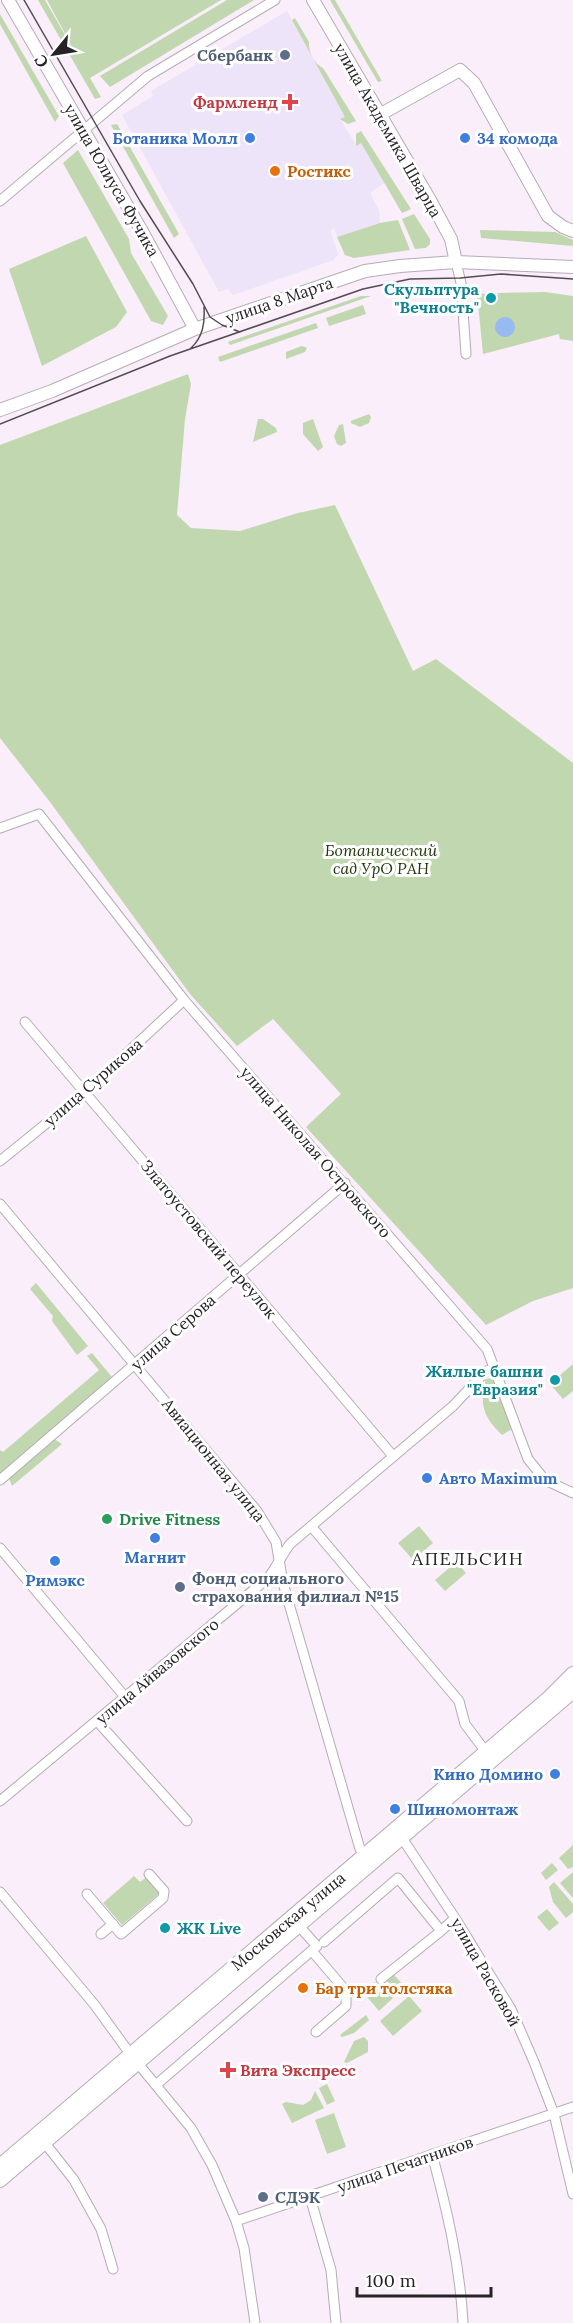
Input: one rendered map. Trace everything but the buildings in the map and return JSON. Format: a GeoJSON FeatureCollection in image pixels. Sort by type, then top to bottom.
{"type":"FeatureCollection","features":[{"type":"Feature","properties":{"kind":"main road","name":"Московская улица"},"geometry":{"type":"LineString","coordinates":[[399,1833],[573,1674]]}},
{"type":"Feature","properties":{"kind":"main road","name":"Московская улица"},"geometry":{"type":"LineString","coordinates":[[0,2180],[134,2058],[370,1857],[573,1691]]}},
{"type":"Feature","properties":{"kind":"main road","name":"Московская улица"},"geometry":{"type":"LineString","coordinates":[[0,2166],[298,1925],[370,1857]]}},
{"type":"Feature","properties":{"kind":"street","name":"улица Юлиуса Фучика"},"geometry":{"type":"LineString","coordinates":[[8,0],[195,329]]}},
{"type":"Feature","properties":{"kind":"street"},"geometry":{"type":"LineString","coordinates":[[0,201],[148,76],[275,0]]}},
{"type":"Feature","properties":{"kind":"street","name":"улица Академика Шварца"},"geometry":{"type":"LineString","coordinates":[[313,0],[381,114],[451,239],[456,262]]}},
{"type":"Feature","properties":{"kind":"street"},"geometry":{"type":"LineString","coordinates":[[381,114],[460,70],[474,83],[548,216],[573,231]]}},
{"type":"Feature","properties":{"kind":"street"},"geometry":{"type":"LineString","coordinates":[[456,262],[461,283],[466,354]]}},
{"type":"Feature","properties":{"kind":"street","name":"улица 8 Марта"},"geometry":{"type":"LineString","coordinates":[[0,410],[52,391],[195,329],[365,271],[456,262],[573,267]]}},
{"type":"Feature","properties":{"kind":"street","name":"улица Николая Островского"},"geometry":{"type":"LineString","coordinates":[[0,828],[39,814],[184,1000],[487,1349],[528,1459],[544,1480],[573,1493]]}},
{"type":"Feature","properties":{"kind":"street","name":"улица Сурикова"},"geometry":{"type":"LineString","coordinates":[[0,1161],[85,1092],[184,1000]]}},
{"type":"Feature","properties":{"kind":"street","name":"Златоустовский переулок"},"geometry":{"type":"LineString","coordinates":[[25,1022],[393,1456]]}},
{"type":"Feature","properties":{"kind":"street","name":"улица Серова"},"geometry":{"type":"LineString","coordinates":[[0,1479],[345,1183]]}},
{"type":"Feature","properties":{"kind":"street","name":"Авиационная улица"},"geometry":{"type":"LineString","coordinates":[[0,1204],[257,1511],[273,1536],[283,1582],[360,1849],[370,1857]]}},
{"type":"Feature","properties":{"kind":"street","name":"улица Айвазовского"},"geometry":{"type":"LineString","coordinates":[[0,1801],[268,1578],[274,1571],[279,1557],[311,1526],[453,1406],[486,1371],[495,1369]]}},
{"type":"Feature","properties":{"kind":"street"},"geometry":{"type":"LineString","coordinates":[[311,1526],[459,1701],[465,1724],[486,1752]]}},
{"type":"Feature","properties":{"kind":"street"},"geometry":{"type":"LineString","coordinates":[[0,1548],[126,1698]]}},
{"type":"Feature","properties":{"kind":"street"},"geometry":{"type":"LineString","coordinates":[[97,1721],[187,1821]]}},
{"type":"Feature","properties":{"kind":"street","name":"улица Расковой"},"geometry":{"type":"LineString","coordinates":[[399,1833],[506,2001],[534,2062],[554,2114],[573,2194]]}},
{"type":"Feature","properties":{"kind":"street"},"geometry":{"type":"LineString","coordinates":[[87,1894],[121,1934],[163,1898],[164,1891],[149,1874]]}},
{"type":"Feature","properties":{"kind":"street"},"geometry":{"type":"LineString","coordinates":[[324,1942],[398,1878],[441,1931]]}},
{"type":"Feature","properties":{"kind":"street"},"geometry":{"type":"LineString","coordinates":[[0,1892],[94,2004],[191,2128],[212,2165],[236,2221],[249,2271],[255,2323]]}},
{"type":"Feature","properties":{"kind":"street"},"geometry":{"type":"LineString","coordinates":[[381,1979],[455,1918]]}},
{"type":"Feature","properties":{"kind":"street"},"geometry":{"type":"LineString","coordinates":[[101,1934],[113,1924]]}},
{"type":"Feature","properties":{"kind":"street"},"geometry":{"type":"LineString","coordinates":[[157,2084],[317,1946],[298,1925]]}},
{"type":"Feature","properties":{"kind":"street"},"geometry":{"type":"LineString","coordinates":[[312,1951],[346,1991],[346,2006],[316,2032]]}},
{"type":"Feature","properties":{"kind":"street","name":"улица Печатников"},"geometry":{"type":"LineString","coordinates":[[236,2221],[573,2107]]}},
{"type":"Feature","properties":{"kind":"street"},"geometry":{"type":"LineString","coordinates":[[44,2142],[74,2180],[101,2229],[113,2269]]}},
{"type":"Feature","properties":{"kind":"street"},"geometry":{"type":"LineString","coordinates":[[432,2154],[450,2222],[461,2290],[463,2323]]}},
{"type":"Feature","properties":{"kind":"street"},"geometry":{"type":"LineString","coordinates":[[310,2197],[331,2270],[336,2323]]}},
{"type":"Feature","properties":{"kind":"shaded area"},"geometry":{"type":"Polygon","coordinates":[[[287,11],[345,117],[341,120],[356,145],[361,143],[386,182],[370,193],[379,210],[380,223],[337,237],[334,228],[330,230],[338,254],[334,260],[233,295],[228,289],[219,292],[122,115],[153,96],[151,91],[287,11]]]}},
{"type":"Feature","properties":{"kind":"green space"},"geometry":{"type":"Polygon","coordinates":[[[38,0],[45,0],[76,54],[47,0],[221,0],[90,78],[101,97],[95,99],[38,0]]]}},
{"type":"Feature","properties":{"kind":"green space"},"geometry":{"type":"Polygon","coordinates":[[[227,0],[254,0],[110,87],[100,76],[227,0]]]}},
{"type":"Feature","properties":{"kind":"green space"},"geometry":{"type":"Polygon","coordinates":[[[330,0],[335,0],[382,81],[378,82],[330,0]]]}},
{"type":"Feature","properties":{"kind":"green space"},"geometry":{"type":"Polygon","coordinates":[[[0,14],[59,116],[55,122],[0,24],[0,14]]]}},
{"type":"Feature","properties":{"kind":"green space"},"geometry":{"type":"Polygon","coordinates":[[[295,18],[309,42],[312,56],[292,20],[295,18]]]}},
{"type":"Feature","properties":{"kind":"green space"},"geometry":{"type":"Polygon","coordinates":[[[313,58],[323,68],[356,121],[348,124],[340,119],[345,117],[313,58]]]}},
{"type":"Feature","properties":{"kind":"green space"},"geometry":{"type":"Polygon","coordinates":[[[117,124],[179,234],[174,238],[111,125],[117,124]]]}},
{"type":"Feature","properties":{"kind":"green space"},"geometry":{"type":"Polygon","coordinates":[[[361,131],[411,209],[402,213],[361,143],[356,146],[356,134],[361,131]]]}},
{"type":"Feature","properties":{"kind":"green space"},"geometry":{"type":"Polygon","coordinates":[[[78,150],[129,239],[131,253],[168,316],[163,325],[151,321],[63,163],[78,150]]]}},
{"type":"Feature","properties":{"kind":"green space"},"geometry":{"type":"Polygon","coordinates":[[[414,214],[430,239],[430,244],[426,248],[415,249],[402,219],[414,214]]]}},
{"type":"Feature","properties":{"kind":"green space"},"geometry":{"type":"Polygon","coordinates":[[[398,220],[410,250],[354,258],[345,255],[337,237],[380,223],[398,220]]]}},
{"type":"Feature","properties":{"kind":"green space"},"geometry":{"type":"Polygon","coordinates":[[[480,230],[555,232],[573,240],[573,246],[481,238],[480,230]]]}},
{"type":"Feature","properties":{"kind":"green space"},"geometry":{"type":"Polygon","coordinates":[[[86,236],[127,312],[116,327],[42,366],[9,269],[86,236]]]}},
{"type":"Feature","properties":{"kind":"green space"},"geometry":{"type":"Polygon","coordinates":[[[545,292],[573,296],[573,341],[560,339],[559,334],[483,354],[477,293],[499,295],[497,293],[545,292]]]}},
{"type":"Feature","properties":{"kind":"green space"},"geometry":{"type":"Polygon","coordinates":[[[361,296],[371,296],[230,345],[228,342],[361,296]]]}},
{"type":"Feature","properties":{"kind":"green space"},"geometry":{"type":"Polygon","coordinates":[[[363,305],[366,314],[329,326],[326,318],[363,305]]]}},
{"type":"Feature","properties":{"kind":"green space"},"geometry":{"type":"Polygon","coordinates":[[[316,323],[318,328],[220,362],[218,357],[316,323]]]}},
{"type":"Feature","properties":{"kind":"green space"},"geometry":{"type":"Polygon","coordinates":[[[302,346],[307,348],[305,352],[286,359],[286,352],[302,346]]]}},
{"type":"Feature","properties":{"kind":"green space","name":"Ботанический сад УрО РАН"},"geometry":{"type":"Polygon","coordinates":[[[188,374],[191,384],[185,419],[177,515],[191,528],[240,531],[298,513],[335,505],[413,671],[436,659],[573,763],[573,1288],[533,1301],[486,1325],[306,1127],[341,1094],[273,1019],[237,1046],[190,994],[50,802],[0,738],[0,445],[188,374]]]}},
{"type":"Feature","properties":{"kind":"green space"},"geometry":{"type":"Polygon","coordinates":[[[369,414],[371,417],[369,423],[360,427],[351,423],[351,421],[369,414]]]}},
{"type":"Feature","properties":{"kind":"green space"},"geometry":{"type":"Polygon","coordinates":[[[258,419],[263,419],[276,428],[277,432],[253,442],[258,419]]]}},
{"type":"Feature","properties":{"kind":"green space"},"geometry":{"type":"Polygon","coordinates":[[[313,419],[323,447],[318,451],[303,434],[303,423],[313,419]]]}},
{"type":"Feature","properties":{"kind":"green space"},"geometry":{"type":"Polygon","coordinates":[[[343,424],[346,443],[341,446],[337,444],[334,436],[339,425],[343,424]]]}},
{"type":"Feature","properties":{"kind":"green space"},"geometry":{"type":"Polygon","coordinates":[[[36,1283],[88,1346],[77,1355],[52,1321],[53,1316],[30,1289],[36,1283]]]}},
{"type":"Feature","properties":{"kind":"green space"},"geometry":{"type":"Polygon","coordinates":[[[92,1353],[112,1377],[0,1474],[0,1450],[3,1452],[99,1370],[87,1356],[92,1353]]]}},
{"type":"Feature","properties":{"kind":"green space"},"geometry":{"type":"Polygon","coordinates":[[[573,1364],[573,1391],[563,1399],[550,1384],[573,1364]]]}},
{"type":"Feature","properties":{"kind":"green space"},"geometry":{"type":"Polygon","coordinates":[[[490,1378],[498,1385],[512,1429],[502,1435],[485,1412],[483,1395],[485,1380],[490,1378]]]}},
{"type":"Feature","properties":{"kind":"green space"},"geometry":{"type":"Polygon","coordinates":[[[54,1439],[62,1444],[12,1486],[9,1478],[54,1439]]]}},
{"type":"Feature","properties":{"kind":"green space"},"geometry":{"type":"Polygon","coordinates":[[[419,1526],[433,1543],[413,1560],[398,1543],[419,1526]]]}},
{"type":"Feature","properties":{"kind":"green space"},"geometry":{"type":"Polygon","coordinates":[[[456,1562],[466,1573],[445,1591],[435,1580],[456,1562]]]}},
{"type":"Feature","properties":{"kind":"green space"},"geometry":{"type":"Polygon","coordinates":[[[573,1845],[573,1867],[568,1869],[559,1858],[573,1845]]]}},
{"type":"Feature","properties":{"kind":"green space"},"geometry":{"type":"Polygon","coordinates":[[[552,1863],[558,1870],[546,1880],[541,1873],[552,1863]]]}},
{"type":"Feature","properties":{"kind":"green space"},"geometry":{"type":"Polygon","coordinates":[[[573,1872],[573,1898],[560,1883],[573,1872]]]}},
{"type":"Feature","properties":{"kind":"green space"},"geometry":{"type":"Polygon","coordinates":[[[134,1876],[140,1882],[148,1876],[161,1892],[122,1925],[103,1903],[134,1876]]]}},
{"type":"Feature","properties":{"kind":"green space"},"geometry":{"type":"Polygon","coordinates":[[[554,1882],[573,1904],[573,1912],[566,1918],[553,1902],[549,1887],[554,1882]]]}},
{"type":"Feature","properties":{"kind":"green space"},"geometry":{"type":"Polygon","coordinates":[[[547,1909],[559,1923],[549,1931],[537,1917],[547,1909]]]}},
{"type":"Feature","properties":{"kind":"green space"},"geometry":{"type":"Polygon","coordinates":[[[394,1975],[405,1987],[398,1993],[387,1981],[394,1975]]]}},
{"type":"Feature","properties":{"kind":"green space"},"geometry":{"type":"Polygon","coordinates":[[[375,1982],[377,1985],[381,1984],[393,1998],[379,2011],[363,1992],[375,1982]]]}},
{"type":"Feature","properties":{"kind":"green space"},"geometry":{"type":"Polygon","coordinates":[[[409,1996],[422,2011],[393,2036],[380,2021],[409,1996]]]}},
{"type":"Feature","properties":{"kind":"green space"},"geometry":{"type":"Polygon","coordinates":[[[366,2015],[369,2020],[354,2033],[342,2037],[340,2035],[366,2015]]]}},
{"type":"Feature","properties":{"kind":"green space"},"geometry":{"type":"Polygon","coordinates":[[[364,2037],[368,2041],[368,2052],[347,2063],[344,2062],[354,2041],[364,2037]]]}},
{"type":"Feature","properties":{"kind":"green space"},"geometry":{"type":"Polygon","coordinates":[[[327,2084],[335,2101],[327,2105],[319,2088],[327,2084]]]}},
{"type":"Feature","properties":{"kind":"green space"},"geometry":{"type":"Polygon","coordinates":[[[315,2091],[324,2108],[292,2123],[282,2104],[286,2102],[303,2105],[311,2100],[315,2091]]]}},
{"type":"Feature","properties":{"kind":"green space"},"geometry":{"type":"Polygon","coordinates":[[[334,2113],[346,2147],[327,2154],[315,2120],[334,2113]]]}},
{"type":"Feature","properties":{"kind":"water"},"geometry":{"type":"Polygon","coordinates":[[[505,317],[512,320],[515,327],[512,334],[505,337],[498,334],[495,327],[498,320],[505,317]]]}},
{"type":"Feature","properties":{"kind":"tram line"},"geometry":{"type":"LineString","coordinates":[[24,0],[140,201],[193,284],[210,317],[240,332]]}},
{"type":"Feature","properties":{"kind":"tram line"},"geometry":{"type":"LineString","coordinates":[[0,424],[170,356],[363,289],[410,279],[501,274],[573,279]]}},
{"type":"Feature","properties":{"kind":"tram line"},"geometry":{"type":"LineString","coordinates":[[191,348],[202,329],[204,307]]}},
{"type":"Feature","properties":{"kind":"place","name":"Сбербанк"},"geometry":{"type":"Point","coordinates":[285,55]}},
{"type":"Feature","properties":{"kind":"place","name":"Фармленд"},"geometry":{"type":"Point","coordinates":[290,102]}},
{"type":"Feature","properties":{"kind":"place","name":"Ботаника Молл"},"geometry":{"type":"Point","coordinates":[250,138]}},
{"type":"Feature","properties":{"kind":"place","name":"34 комода"},"geometry":{"type":"Point","coordinates":[465,138]}},
{"type":"Feature","properties":{"kind":"place","name":"Ростикс"},"geometry":{"type":"Point","coordinates":[275,171]}},
{"type":"Feature","properties":{"kind":"place","name":"Скульптура \"Вечность\""},"geometry":{"type":"Point","coordinates":[491,298]}},
{"type":"Feature","properties":{"kind":"place","name":"Жилые башни \"Евразия\""},"geometry":{"type":"Point","coordinates":[555,1380]}},
{"type":"Feature","properties":{"kind":"place","name":"Авто Maximum"},"geometry":{"type":"Point","coordinates":[427,1478]}},
{"type":"Feature","properties":{"kind":"place","name":"Drive Fitness"},"geometry":{"type":"Point","coordinates":[107,1519]}},
{"type":"Feature","properties":{"kind":"place","name":"Магнит"},"geometry":{"type":"Point","coordinates":[155,1538]}},
{"type":"Feature","properties":{"kind":"place","name":"Римэкс"},"geometry":{"type":"Point","coordinates":[55,1561]}},
{"type":"Feature","properties":{"kind":"place","name":"Фонд социального страхования филиал №15"},"geometry":{"type":"Point","coordinates":[180,1587]}},
{"type":"Feature","properties":{"kind":"place","name":"Кино Домино"},"geometry":{"type":"Point","coordinates":[555,1774]}},
{"type":"Feature","properties":{"kind":"place","name":"Шиномонтаж"},"geometry":{"type":"Point","coordinates":[395,1809]}},
{"type":"Feature","properties":{"kind":"place","name":"ЖК Live"},"geometry":{"type":"Point","coordinates":[165,1928]}},
{"type":"Feature","properties":{"kind":"place","name":"Бар три толстяка"},"geometry":{"type":"Point","coordinates":[303,1988]}},
{"type":"Feature","properties":{"kind":"place","name":"Вита Экспресс"},"geometry":{"type":"Point","coordinates":[228,2070]}},
{"type":"Feature","properties":{"kind":"place","name":"СДЭК"},"geometry":{"type":"Point","coordinates":[263,2197]}},
{"type":"Feature","properties":{"kind":"district","name":"АПЕЛЬСИН"},"geometry":{"type":"Point","coordinates":[468,1558]}}]}
